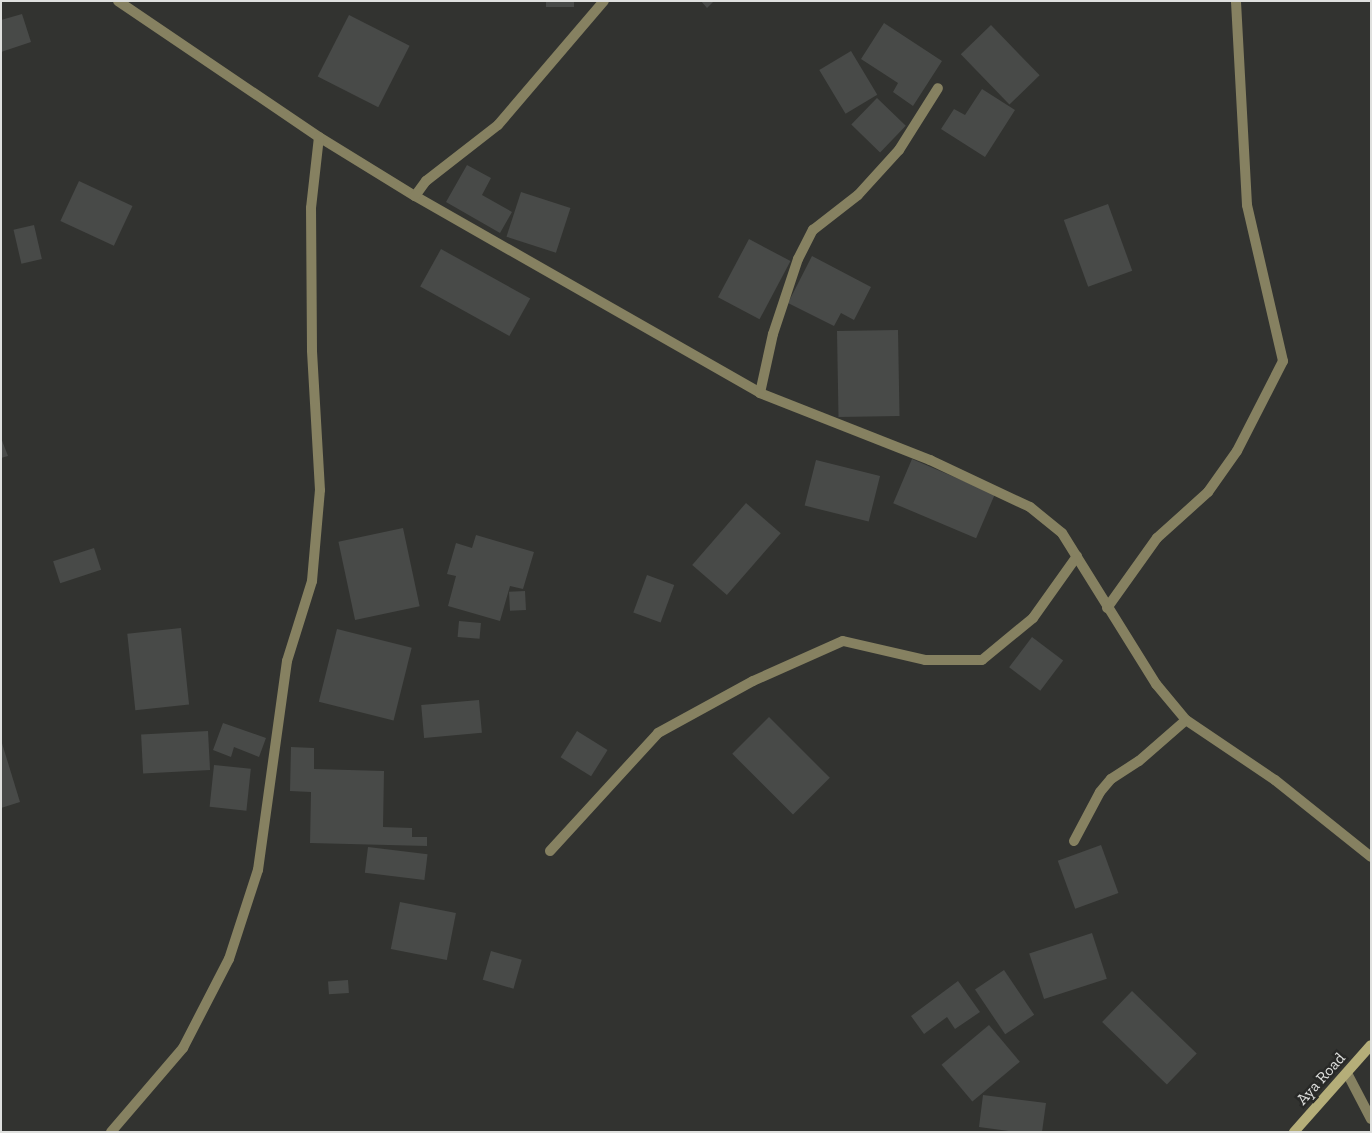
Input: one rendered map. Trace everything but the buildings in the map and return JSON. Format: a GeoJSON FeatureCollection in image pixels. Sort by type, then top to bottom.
{"type":"FeatureCollection","features":[{"type":"Feature","properties":{"kind":"street"},"geometry":{"type":"LineString","coordinates":[[118,1],[319,138],[415,196],[760,393],[930,460],[1030,507],[1062,533],[1156,684],[1186,720],[1275,780],[1371,857]]}},
{"type":"Feature","properties":{"kind":"street"},"geometry":{"type":"LineString","coordinates":[[415,196],[426,181],[498,125],[604,1]]}},
{"type":"Feature","properties":{"kind":"street"},"geometry":{"type":"LineString","coordinates":[[1107,608],[1157,538],[1208,492],[1237,451],[1282,361],[1247,205],[1236,1]]}},
{"type":"Feature","properties":{"kind":"street"},"geometry":{"type":"LineString","coordinates":[[760,393],[773,334],[795,269],[813,230],[858,195],[899,150],[938,88]]}},
{"type":"Feature","properties":{"kind":"street"},"geometry":{"type":"LineString","coordinates":[[110,1132],[182,1048],[229,959],[258,870],[287,660],[312,581],[320,490],[312,350],[311,208],[319,138]]}},
{"type":"Feature","properties":{"kind":"street"},"geometry":{"type":"LineString","coordinates":[[550,852],[658,733],[753,681],[843,641],[925,660],[982,660],[1033,618],[1077,556]]}},
{"type":"Feature","properties":{"kind":"street"},"geometry":{"type":"LineString","coordinates":[[1074,841],[1100,792],[1111,779],[1139,761],[1186,720]]}},
{"type":"Feature","properties":{"kind":"street","name":"Aya Road"},"geometry":{"type":"LineString","coordinates":[[1294,1132],[1371,1045]]}},
{"type":"Feature","properties":{"kind":"street"},"geometry":{"type":"LineString","coordinates":[[1346,1073],[1371,1119]]}}]}
